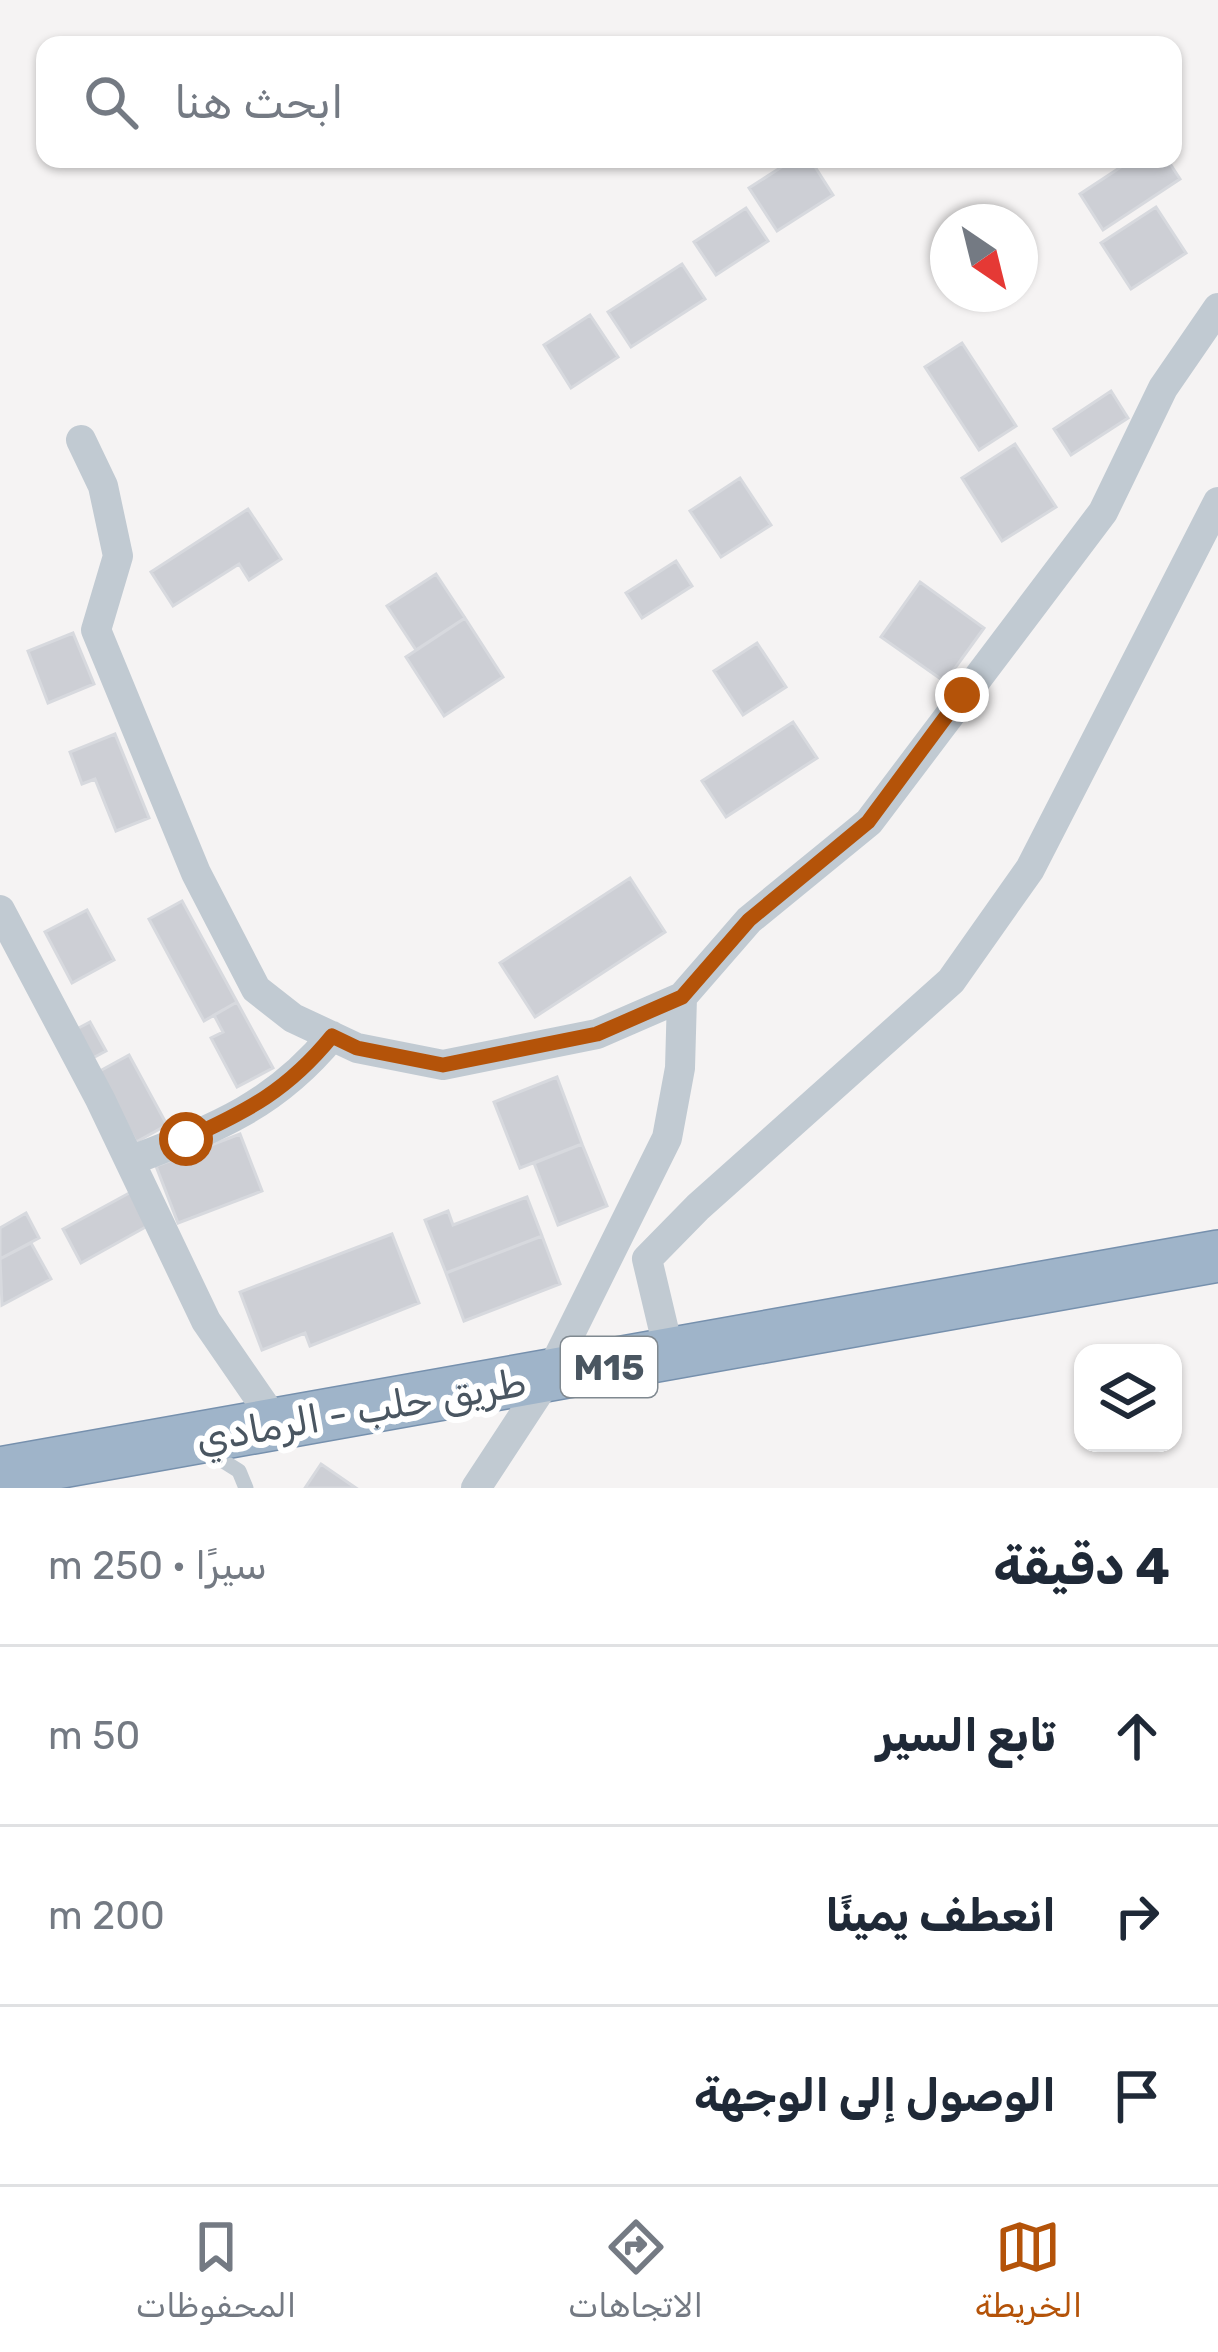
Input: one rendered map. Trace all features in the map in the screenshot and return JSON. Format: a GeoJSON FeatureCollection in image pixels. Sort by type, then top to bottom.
{"type":"FeatureCollection","features":[{"type":"Feature","properties":{"kind":"highway","name":"طريق حلب - الرمادي"},"geometry":{"type":"LineString","coordinates":[[0,1473],[1218,1256]]}},
{"type":"Feature","properties":{"kind":"street"},"geometry":{"type":"LineString","coordinates":[[81,440],[103,486],[118,556],[96,630],[196,873],[256,989],[293,1018],[357,1048],[443,1065],[597,1034],[682,997],[749,920],[868,822],[1103,512],[1163,388],[1218,308]]}},
{"type":"Feature","properties":{"kind":"street"},"geometry":{"type":"LineString","coordinates":[[670,1356],[647,1259],[698,1207],[951,981],[1030,869],[1218,502]]}},
{"type":"Feature","properties":{"kind":"street"},"geometry":{"type":"LineString","coordinates":[[0,910],[130,1161],[206,1321],[279,1426]]}},
{"type":"Feature","properties":{"kind":"street"},"geometry":{"type":"LineString","coordinates":[[476,1488],[548,1378],[668,1138],[680,1068],[682,997]]}},
{"type":"Feature","properties":{"kind":"street"},"geometry":{"type":"LineString","coordinates":[[130,1161],[246,1112],[297,1079],[332,1036]]}},
{"type":"Feature","properties":{"kind":"lane"},"geometry":{"type":"LineString","coordinates":[[191,1441],[238,1471],[246,1488]]}},
{"type":"Feature","properties":{"kind":"building"},"geometry":{"type":"Polygon","coordinates":[[[780,168],[816,168],[833,195],[777,231],[749,188],[780,168]]]}},
{"type":"Feature","properties":{"kind":"building"},"geometry":{"type":"Polygon","coordinates":[[[1119,168],[1173,168],[1180,179],[1103,230],[1080,194],[1119,168]]]}},
{"type":"Feature","properties":{"kind":"building"},"geometry":{"type":"Polygon","coordinates":[[[1156,207],[1186,253],[1131,289],[1101,243],[1156,207]]]}},
{"type":"Feature","properties":{"kind":"building"},"geometry":{"type":"Polygon","coordinates":[[[746,208],[768,241],[716,275],[694,242],[746,208]]]}},
{"type":"Feature","properties":{"kind":"building"},"geometry":{"type":"Polygon","coordinates":[[[682,264],[705,299],[631,347],[608,312],[682,264]]]}},
{"type":"Feature","properties":{"kind":"building"},"geometry":{"type":"Polygon","coordinates":[[[590,315],[618,357],[571,388],[544,345],[590,315]]]}},
{"type":"Feature","properties":{"kind":"building"},"geometry":{"type":"Polygon","coordinates":[[[962,343],[1016,426],[979,450],[925,367],[962,343]]]}},
{"type":"Feature","properties":{"kind":"building"},"geometry":{"type":"Polygon","coordinates":[[[1111,391],[1128,418],[1071,455],[1054,429],[1111,391]]]}},
{"type":"Feature","properties":{"kind":"building"},"geometry":{"type":"Polygon","coordinates":[[[1015,444],[1056,507],[1002,541],[962,478],[1015,444]]]}},
{"type":"Feature","properties":{"kind":"building"},"geometry":{"type":"Polygon","coordinates":[[[740,478],[771,525],[721,557],[690,511],[740,478]]]}},
{"type":"Feature","properties":{"kind":"building"},"geometry":{"type":"Polygon","coordinates":[[[248,509],[281,559],[249,580],[239,564],[173,606],[151,572],[248,509]]]}},
{"type":"Feature","properties":{"kind":"building"},"geometry":{"type":"Polygon","coordinates":[[[676,561],[692,586],[642,618],[626,593],[676,561]]]}},
{"type":"Feature","properties":{"kind":"building"},"geometry":{"type":"Polygon","coordinates":[[[436,574],[465,618],[416,650],[387,606],[436,574]]]}},
{"type":"Feature","properties":{"kind":"building"},"geometry":{"type":"Polygon","coordinates":[[[920,582],[984,628],[945,682],[881,637],[920,582]]]}},
{"type":"Feature","properties":{"kind":"building"},"geometry":{"type":"Polygon","coordinates":[[[465,618],[503,677],[444,716],[406,657],[465,618]]]}},
{"type":"Feature","properties":{"kind":"building"},"geometry":{"type":"Polygon","coordinates":[[[73,633],[94,684],[48,703],[28,651],[73,633]]]}},
{"type":"Feature","properties":{"kind":"building"},"geometry":{"type":"Polygon","coordinates":[[[757,643],[786,687],[743,715],[714,671],[757,643]]]}},
{"type":"Feature","properties":{"kind":"building"},"geometry":{"type":"Polygon","coordinates":[[[793,722],[817,758],[726,817],[702,781],[793,722]]]}},
{"type":"Feature","properties":{"kind":"building"},"geometry":{"type":"Polygon","coordinates":[[[115,734],[149,818],[116,831],[95,779],[82,784],[70,752],[115,734]]]}},
{"type":"Feature","properties":{"kind":"building"},"geometry":{"type":"Polygon","coordinates":[[[630,878],[665,932],[535,1017],[500,963],[630,878]]]}},
{"type":"Feature","properties":{"kind":"building"},"geometry":{"type":"Polygon","coordinates":[[[182,901],[237,1002],[204,1021],[149,919],[182,901]]]}},
{"type":"Feature","properties":{"kind":"building"},"geometry":{"type":"Polygon","coordinates":[[[87,910],[114,960],[72,983],[45,932],[87,910]]]}},
{"type":"Feature","properties":{"kind":"building"},"geometry":{"type":"Polygon","coordinates":[[[237,1002],[273,1068],[237,1087],[211,1038],[223,1032],[214,1015],[237,1002]]]}},
{"type":"Feature","properties":{"kind":"building"},"geometry":{"type":"Polygon","coordinates":[[[90,1022],[106,1051],[89,1060],[73,1031],[90,1022]]]}},
{"type":"Feature","properties":{"kind":"building"},"geometry":{"type":"Polygon","coordinates":[[[129,1055],[167,1125],[136,1142],[98,1072],[129,1055]]]}},
{"type":"Feature","properties":{"kind":"building"},"geometry":{"type":"Polygon","coordinates":[[[557,1077],[582,1144],[520,1168],[494,1102],[557,1077]]]}},
{"type":"Feature","properties":{"kind":"building"},"geometry":{"type":"Polygon","coordinates":[[[240,1134],[262,1191],[178,1223],[156,1166],[240,1134]]]}},
{"type":"Feature","properties":{"kind":"building"},"geometry":{"type":"Polygon","coordinates":[[[582,1144],[607,1206],[558,1225],[534,1163],[582,1144]]]}},
{"type":"Feature","properties":{"kind":"building"},"geometry":{"type":"Polygon","coordinates":[[[133,1191],[151,1224],[81,1263],[63,1229],[133,1191]]]}},
{"type":"Feature","properties":{"kind":"building"},"geometry":{"type":"Polygon","coordinates":[[[527,1197],[542,1236],[446,1273],[425,1220],[448,1211],[453,1225],[527,1197]]]}},
{"type":"Feature","properties":{"kind":"building"},"geometry":{"type":"Polygon","coordinates":[[[26,1213],[39,1238],[0,1259],[0,1228],[26,1213]]]}},
{"type":"Feature","properties":{"kind":"building"},"geometry":{"type":"Polygon","coordinates":[[[392,1234],[419,1303],[310,1346],[305,1333],[262,1350],[240,1292],[392,1234]]]}},
{"type":"Feature","properties":{"kind":"building"},"geometry":{"type":"Polygon","coordinates":[[[542,1236],[560,1284],[464,1321],[446,1273],[542,1236]]]}},
{"type":"Feature","properties":{"kind":"building"},"geometry":{"type":"Polygon","coordinates":[[[31,1243],[51,1279],[2,1305],[0,1259],[31,1243]]]}},
{"type":"Feature","properties":{"kind":"building"},"geometry":{"type":"Polygon","coordinates":[[[321,1464],[356,1488],[305,1488],[321,1464]]]}},
{"type":"Feature","properties":{"kind":"route"},"geometry":{"type":"LineString","coordinates":[[186,1139],[246,1112],[297,1079],[332,1036],[357,1048],[443,1065],[597,1034],[682,997],[749,920],[868,822],[962,695]]}}]}
